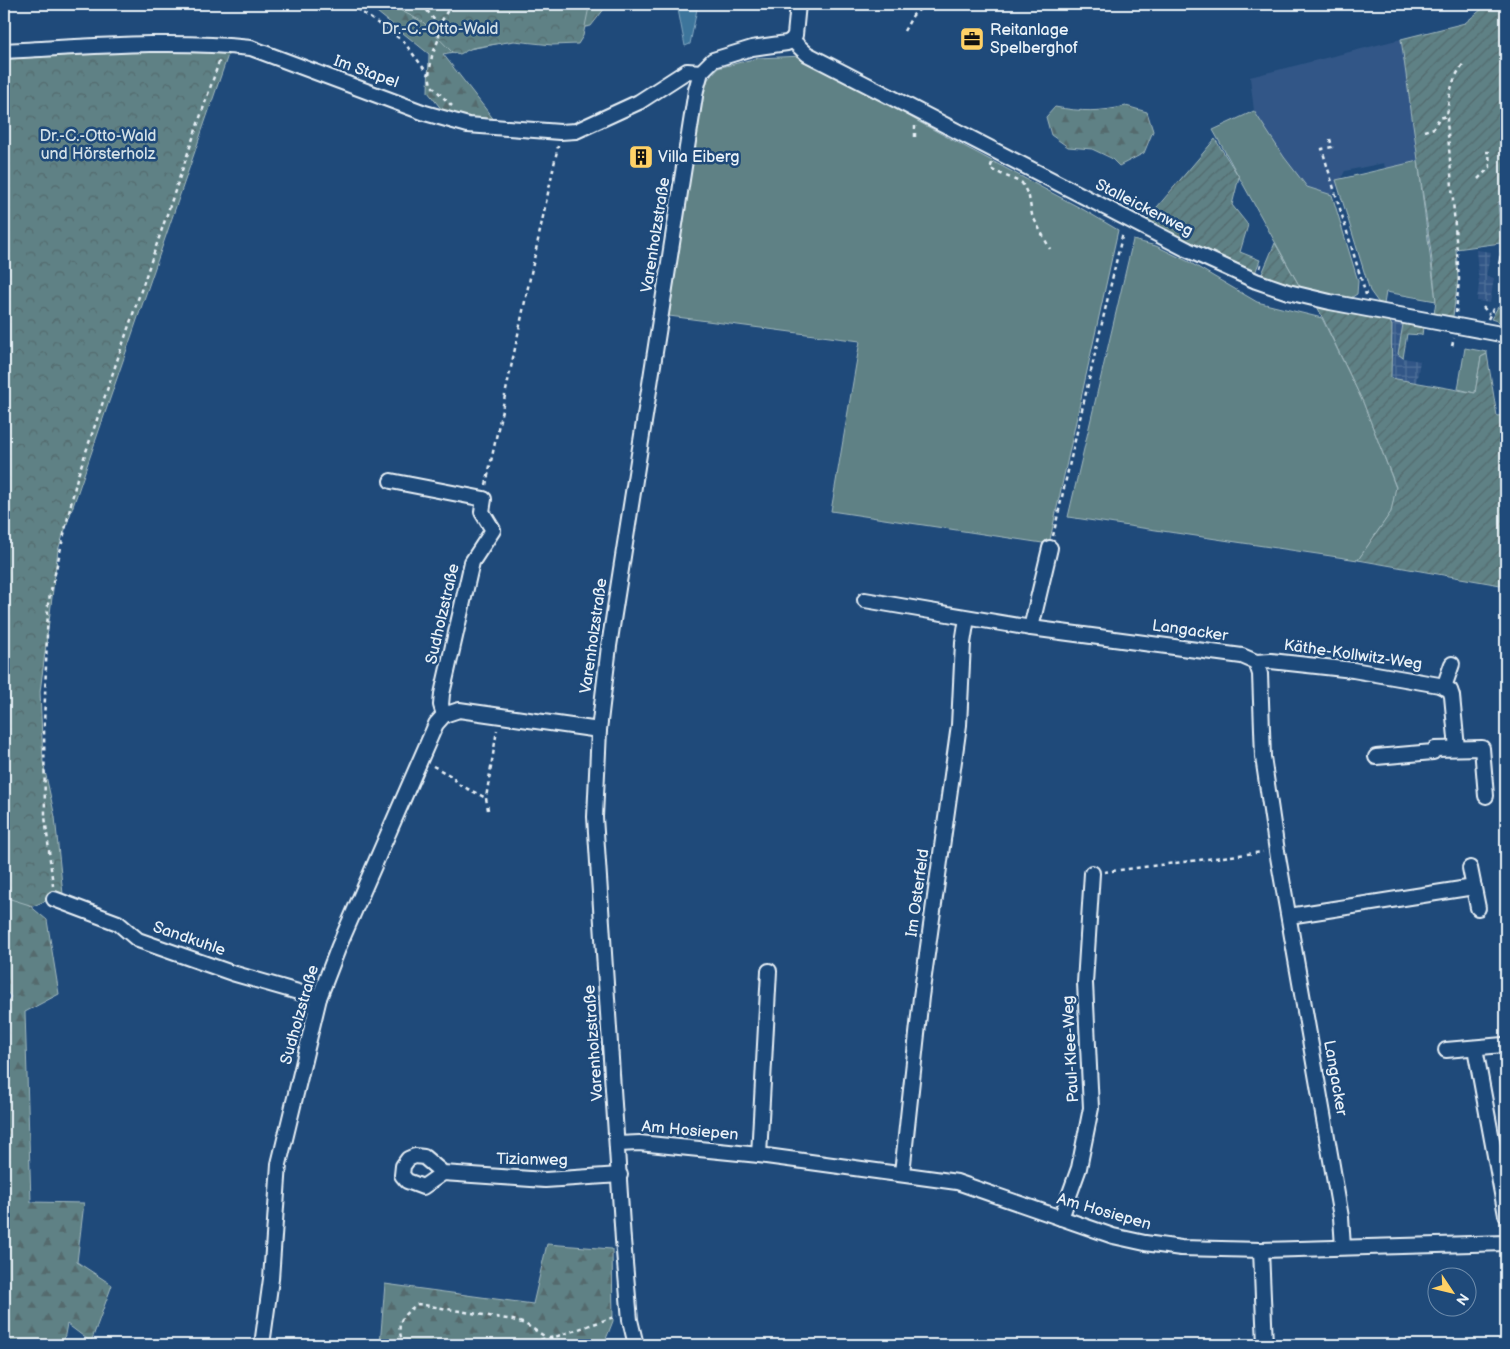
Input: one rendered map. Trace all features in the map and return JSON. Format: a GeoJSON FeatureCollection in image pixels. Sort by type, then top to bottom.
{"type":"FeatureCollection","features":[{"type":"Feature","properties":{"kind":"street"},"geometry":{"type":"LineString","coordinates":[[701,72],[713,60],[752,48],[787,43],[792,40],[796,35],[798,4]]}},
{"type":"Feature","properties":{"kind":"street","name":"Stalleickenweg"},"geometry":{"type":"LineString","coordinates":[[792,40],[807,54],[1129,219],[1256,281],[1288,292],[1506,335]]}},
{"type":"Feature","properties":{"kind":"street","name":"Im Stapel"},"geometry":{"type":"LineString","coordinates":[[4,51],[136,45],[225,45],[251,48],[425,113],[468,125],[560,132],[576,131],[639,102],[687,71],[701,72]]}},
{"type":"Feature","properties":{"kind":"street","name":"Varenholzstraße"},"geometry":{"type":"LineString","coordinates":[[636,1345],[630,1320],[596,842],[599,730],[662,302],[696,90],[701,72]]}},
{"type":"Feature","properties":{"kind":"street"},"geometry":{"type":"LineString","coordinates":[[391,482],[484,499]]}},
{"type":"Feature","properties":{"kind":"street","name":"Sudholzstraße"},"geometry":{"type":"LineString","coordinates":[[262,1345],[271,1279],[279,1164],[319,998],[339,946],[436,724],[444,715],[441,705],[442,694],[472,562],[494,530],[482,512],[484,499]]}},
{"type":"Feature","properties":{"kind":"street"},"geometry":{"type":"LineString","coordinates":[[1031,628],[1050,548]]}},
{"type":"Feature","properties":{"kind":"street","name":"Langacker"},"geometry":{"type":"LineString","coordinates":[[865,600],[1031,628],[1242,656],[1256,662],[1260,674],[1263,757],[1277,851],[1341,1217],[1343,1247]]}},
{"type":"Feature","properties":{"kind":"street","name":"Im Osterfeld"},"geometry":{"type":"LineString","coordinates":[[902,1173],[920,998],[959,725],[963,642],[967,618]]}},
{"type":"Feature","properties":{"kind":"street","name":"Käthe-Kollwitz-Weg"},"geometry":{"type":"LineString","coordinates":[[1256,662],[1271,661],[1352,670],[1444,687]]}},
{"type":"Feature","properties":{"kind":"street"},"geometry":{"type":"LineString","coordinates":[[1452,664],[1444,687],[1450,690],[1452,696],[1457,748]]}},
{"type":"Feature","properties":{"kind":"street"},"geometry":{"type":"LineString","coordinates":[[444,715],[459,710],[599,730]]}},
{"type":"Feature","properties":{"kind":"street"},"geometry":{"type":"LineString","coordinates":[[1376,757],[1400,749],[1433,752],[1436,749],[1482,748],[1486,796]]}},
{"type":"Feature","properties":{"kind":"street"},"geometry":{"type":"LineString","coordinates":[[1470,868],[1478,908]]}},
{"type":"Feature","properties":{"kind":"street","name":"Paul-Klee-Weg"},"geometry":{"type":"LineString","coordinates":[[1061,1218],[1079,1168],[1091,1108],[1090,1049],[1085,1012],[1092,873]]}},
{"type":"Feature","properties":{"kind":"street"},"geometry":{"type":"LineString","coordinates":[[1289,916],[1474,888]]}},
{"type":"Feature","properties":{"kind":"street","name":"Sandkuhle"},"geometry":{"type":"LineString","coordinates":[[54,899],[118,923],[138,940],[232,972],[319,998]]}},
{"type":"Feature","properties":{"kind":"street","name":"Am Hosiepen"},"geometry":{"type":"LineString","coordinates":[[759,1156],[769,971]]}},
{"type":"Feature","properties":{"kind":"street"},"geometry":{"type":"LineString","coordinates":[[1446,1050],[1503,1046]]}},
{"type":"Feature","properties":{"kind":"street"},"geometry":{"type":"LineString","coordinates":[[1475,1048],[1506,1215]]}},
{"type":"Feature","properties":{"kind":"street","name":"Am Hosiepen"},"geometry":{"type":"LineString","coordinates":[[618,1144],[639,1144],[759,1156],[902,1173],[957,1182],[1112,1236],[1145,1243],[1205,1250],[1506,1243]]}},
{"type":"Feature","properties":{"kind":"street","name":"Tizianweg"},"geometry":{"type":"LineString","coordinates":[[444,1173],[545,1180],[620,1175]]}},
{"type":"Feature","properties":{"kind":"street"},"geometry":{"type":"LineString","coordinates":[[1261,1250],[1265,1345]]}},
{"type":"Feature","properties":{"kind":"path"},"geometry":{"type":"LineString","coordinates":[[350,4],[403,41],[429,75]]}},
{"type":"Feature","properties":{"kind":"path"},"geometry":{"type":"LineString","coordinates":[[422,4],[439,26],[440,38],[432,56],[429,75],[431,85],[452,106]]}},
{"type":"Feature","properties":{"kind":"path"},"geometry":{"type":"LineString","coordinates":[[439,26],[450,6],[467,4]]}},
{"type":"Feature","properties":{"kind":"path"},"geometry":{"type":"LineString","coordinates":[[904,30],[913,14],[926,4]]}},
{"type":"Feature","properties":{"kind":"path"},"geometry":{"type":"LineString","coordinates":[[54,899],[45,816],[44,727],[48,604],[77,478],[225,45]]}},
{"type":"Feature","properties":{"kind":"path"},"geometry":{"type":"LineString","coordinates":[[1455,324],[1459,279],[1447,116],[1448,96],[1458,71],[1464,63]]}},
{"type":"Feature","properties":{"kind":"path"},"geometry":{"type":"LineString","coordinates":[[1424,130],[1434,128],[1439,118],[1447,116]]}},
{"type":"Feature","properties":{"kind":"path"},"geometry":{"type":"LineString","coordinates":[[484,499],[535,245],[547,202],[560,132]]}},
{"type":"Feature","properties":{"kind":"path"},"geometry":{"type":"LineString","coordinates":[[1330,139],[1332,147],[1322,149],[1370,308]]}},
{"type":"Feature","properties":{"kind":"path"},"geometry":{"type":"LineString","coordinates":[[995,151],[990,170],[1022,183],[1029,197],[1032,215],[1050,249]]}},
{"type":"Feature","properties":{"kind":"path"},"geometry":{"type":"LineString","coordinates":[[1478,179],[1490,167],[1489,152],[1486,152]]}},
{"type":"Feature","properties":{"kind":"path"},"geometry":{"type":"LineString","coordinates":[[1501,208],[1501,218],[1504,220],[1506,260],[1499,262],[1502,245],[1505,242]]}},
{"type":"Feature","properties":{"kind":"path"},"geometry":{"type":"LineString","coordinates":[[1050,548],[1122,236],[1129,219]]}},
{"type":"Feature","properties":{"kind":"path"},"geometry":{"type":"LineString","coordinates":[[1483,306],[1489,314]]}},
{"type":"Feature","properties":{"kind":"path"},"geometry":{"type":"LineString","coordinates":[[488,810],[486,798],[500,716]]}},
{"type":"Feature","properties":{"kind":"path"},"geometry":{"type":"LineString","coordinates":[[421,759],[454,777],[458,784],[486,798]]}},
{"type":"Feature","properties":{"kind":"path"},"geometry":{"type":"LineString","coordinates":[[1092,873],[1277,851]]}},
{"type":"Feature","properties":{"kind":"path"},"geometry":{"type":"LineString","coordinates":[[404,1345],[399,1333],[401,1320],[407,1311],[418,1304],[513,1320],[525,1324],[546,1337]]}},
{"type":"Feature","properties":{"kind":"path"},"geometry":{"type":"LineString","coordinates":[[509,1345],[565,1334],[614,1316],[630,1320]]}},
{"type":"Feature","properties":{"kind":"shaded area"},"geometry":{"type":"Polygon","coordinates":[[[677,4],[698,4],[690,44],[685,46],[677,4]]]}},
{"type":"Feature","properties":{"kind":"shaded area"},"geometry":{"type":"Polygon","coordinates":[[[1401,39],[1418,161],[1385,169],[1384,163],[1345,171],[1332,195],[1307,187],[1284,157],[1254,111],[1250,77],[1401,39]]]}},
{"type":"Feature","properties":{"kind":"shaded area"},"geometry":{"type":"Polygon","coordinates":[[[1476,250],[1491,252],[1486,276],[1494,278],[1490,303],[1477,301],[1479,284],[1476,250]]]}},
{"type":"Feature","properties":{"kind":"shaded area"},"geometry":{"type":"Polygon","coordinates":[[[1392,322],[1403,324],[1398,354],[1403,358],[1420,361],[1416,383],[1392,378],[1392,322]]]}},
{"type":"Feature","properties":{"kind":"green space","name":"Dr.-C.-Otto-Wald"},"geometry":{"type":"Polygon","coordinates":[[[367,4],[608,4],[591,26],[443,54],[495,121],[446,115],[428,92],[429,54],[367,4]]]}},
{"type":"Feature","properties":{"kind":"green space","name":"Dr.-C.-Otto-Wald"},"geometry":{"type":"Polygon","coordinates":[[[388,4],[594,4],[589,7],[583,36],[578,44],[552,45],[514,41],[472,48],[460,54],[452,52],[423,22],[388,4]]]}},
{"type":"Feature","properties":{"kind":"green space"},"geometry":{"type":"Polygon","coordinates":[[[1488,4],[1506,4],[1506,201],[1498,202],[1501,243],[1456,249],[1458,279],[1453,316],[1434,314],[1436,301],[1431,252],[1401,39],[1465,23],[1488,4]]]}},
{"type":"Feature","properties":{"kind":"green space","name":"Dr.-C.-Otto-Wald und Hörsterholz"},"geometry":{"type":"Polygon","coordinates":[[[140,48],[220,50],[49,555],[23,900],[47,920],[59,994],[25,1012],[31,1202],[84,1203],[77,1262],[112,1285],[91,1342],[67,1324],[63,1345],[12,1345],[4,1339],[4,1005],[11,997],[4,988],[4,58],[140,48]]]}},
{"type":"Feature","properties":{"kind":"green space","name":"Dr.-C.-Otto-Wald und Hörsterholz"},"geometry":{"type":"Polygon","coordinates":[[[108,50],[229,52],[58,550],[40,692],[43,762],[55,817],[63,894],[33,906],[4,897],[4,56],[108,50]]]}},
{"type":"Feature","properties":{"kind":"green space"},"geometry":{"type":"Polygon","coordinates":[[[804,56],[919,122],[1118,230],[1049,544],[831,511],[860,341],[669,316],[703,85],[718,68],[757,58],[804,56]]]}},
{"type":"Feature","properties":{"kind":"green space"},"geometry":{"type":"Polygon","coordinates":[[[1126,106],[1147,112],[1153,131],[1144,153],[1119,166],[1111,158],[1092,149],[1068,147],[1051,135],[1046,117],[1055,107],[1091,111],[1126,106]]]}},
{"type":"Feature","properties":{"kind":"green space"},"geometry":{"type":"Polygon","coordinates":[[[1254,111],[1284,157],[1307,187],[1332,195],[1358,281],[1357,294],[1349,299],[1300,287],[1213,130],[1254,111]]]}},
{"type":"Feature","properties":{"kind":"green space"},"geometry":{"type":"Polygon","coordinates":[[[1215,139],[1239,177],[1232,205],[1248,225],[1240,252],[1260,260],[1255,273],[1146,220],[1215,139]]]}},
{"type":"Feature","properties":{"kind":"green space"},"geometry":{"type":"Polygon","coordinates":[[[1418,161],[1436,301],[1386,292],[1384,304],[1378,302],[1370,291],[1336,180],[1418,161]]]}},
{"type":"Feature","properties":{"kind":"green space"},"geometry":{"type":"Polygon","coordinates":[[[1133,240],[1156,246],[1189,262],[1257,302],[1322,318],[1363,402],[1396,488],[1391,512],[1358,560],[1068,517],[1133,240]]]}},
{"type":"Feature","properties":{"kind":"green space"},"geometry":{"type":"Polygon","coordinates":[[[1275,243],[1300,287],[1287,285],[1261,276],[1275,243]]]}},
{"type":"Feature","properties":{"kind":"green space"},"geometry":{"type":"Polygon","coordinates":[[[1316,304],[1388,317],[1392,326],[1391,378],[1475,393],[1481,357],[1487,354],[1497,416],[1506,415],[1506,586],[1358,560],[1391,512],[1396,487],[1363,402],[1316,304]]]}},
{"type":"Feature","properties":{"kind":"green space"},"geometry":{"type":"Polygon","coordinates":[[[1498,307],[1506,308],[1506,324],[1491,319],[1498,307]]]}},
{"type":"Feature","properties":{"kind":"green space"},"geometry":{"type":"Polygon","coordinates":[[[1403,324],[1423,328],[1422,335],[1407,334],[1403,358],[1398,354],[1403,324]]]}},
{"type":"Feature","properties":{"kind":"green space"},"geometry":{"type":"Polygon","coordinates":[[[1465,348],[1487,352],[1487,354],[1481,357],[1475,393],[1458,389],[1465,348]]]}},
{"type":"Feature","properties":{"kind":"green space"},"geometry":{"type":"Polygon","coordinates":[[[547,1244],[612,1249],[613,1321],[606,1339],[608,1345],[380,1345],[385,1284],[533,1304],[547,1244]]]}},
{"type":"Feature","properties":{"kind":"place","name":"Reitanlage Spelberghof"},"geometry":{"type":"Point","coordinates":[972,39]}},
{"type":"Feature","properties":{"kind":"place","name":"Villa Eiberg"},"geometry":{"type":"Point","coordinates":[641,157]}}]}
